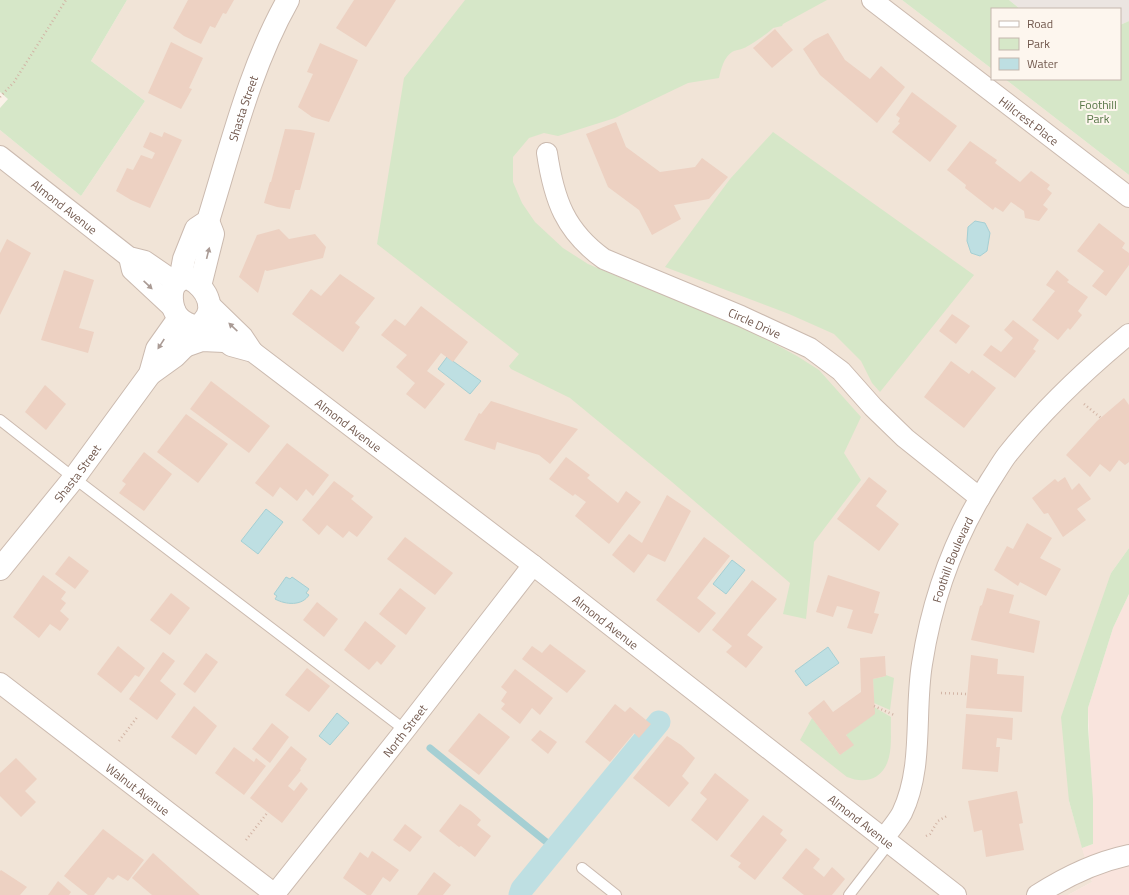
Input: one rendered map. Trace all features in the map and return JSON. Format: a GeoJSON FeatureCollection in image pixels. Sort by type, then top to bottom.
{"type":"FeatureCollection","features":[{"type":"Feature","properties":{"kind":"street","name":"Shasta Street"},"geometry":{"type":"LineString","coordinates":[[204,295],[213,234],[208,221],[245,101],[278,18],[288,0]]}},
{"type":"Feature","properties":{"kind":"street","name":"Hillcrest Place"},"geometry":{"type":"LineString","coordinates":[[872,0],[1129,197]]}},
{"type":"Feature","properties":{"kind":"street","name":"Circle Drive"},"geometry":{"type":"LineString","coordinates":[[547,153],[554,192],[562,212],[584,243],[594,252],[604,259],[741,316],[810,348],[840,371],[873,407],[905,438],[980,498]]}},
{"type":"Feature","properties":{"kind":"street","name":"Almond Avenue"},"geometry":{"type":"LineString","coordinates":[[0,156],[128,257],[145,261],[178,281]]}},
{"type":"Feature","properties":{"kind":"street","name":"Shasta Street"},"geometry":{"type":"LineString","coordinates":[[178,281],[184,259],[196,229],[208,221]]}},
{"type":"Feature","properties":{"kind":"street","name":"Almond Avenue"},"geometry":{"type":"LineString","coordinates":[[128,257],[132,270],[188,320],[231,346],[253,352]]}},
{"type":"Feature","properties":{"kind":"street"},"geometry":{"type":"LineString","coordinates":[[188,278],[196,282],[204,295],[209,312],[207,318],[188,320],[172,297],[172,290],[178,281],[188,278]]}},
{"type":"Feature","properties":{"kind":"street","name":"Almond Avenue"},"geometry":{"type":"LineString","coordinates":[[204,295],[243,337],[253,352],[533,565],[956,895]]}},
{"type":"Feature","properties":{"kind":"street","name":"Shasta Street"},"geometry":{"type":"LineString","coordinates":[[0,569],[74,478],[150,374],[175,356],[185,346],[188,320]]}},
{"type":"Feature","properties":{"kind":"street","name":"Shasta Street"},"geometry":{"type":"LineString","coordinates":[[150,374],[157,349],[188,320]]}},
{"type":"Feature","properties":{"kind":"street","name":"Foothill Boulevard"},"geometry":{"type":"LineString","coordinates":[[887,840],[902,813],[911,787],[916,755],[920,676],[925,645],[932,617],[952,556],[964,528],[980,498],[1006,456],[1055,400],[1081,374],[1129,334]]}},
{"type":"Feature","properties":{"kind":"street"},"geometry":{"type":"LineString","coordinates":[[185,346],[202,340],[224,341]]}},
{"type":"Feature","properties":{"kind":"street","name":"North Street"},"geometry":{"type":"LineString","coordinates":[[275,895],[533,565]]}},
{"type":"Feature","properties":{"kind":"street","name":"Walnut Avenue"},"geometry":{"type":"LineString","coordinates":[[0,683],[275,895]]}},
{"type":"Feature","properties":{"kind":"street"},"geometry":{"type":"LineString","coordinates":[[1037,895],[1048,887],[1107,860],[1129,855]]}},
{"type":"Feature","properties":{"kind":"lane"},"geometry":{"type":"LineString","coordinates":[[0,420],[405,730]]}},
{"type":"Feature","properties":{"kind":"lane"},"geometry":{"type":"LineString","coordinates":[[849,895],[887,840]]}},
{"type":"Feature","properties":{"kind":"lane"},"geometry":{"type":"LineString","coordinates":[[582,868],[616,895]]}},
{"type":"Feature","properties":{"kind":"path"},"geometry":{"type":"LineString","coordinates":[[0,97],[14,82],[62,4],[66,0]]}},
{"type":"Feature","properties":{"kind":"path"},"geometry":{"type":"LineString","coordinates":[[1084,404],[1101,418]]}},
{"type":"Feature","properties":{"kind":"path"},"geometry":{"type":"LineString","coordinates":[[941,693],[968,694]]}},
{"type":"Feature","properties":{"kind":"path"},"geometry":{"type":"LineString","coordinates":[[874,706],[894,715]]}},
{"type":"Feature","properties":{"kind":"path"},"geometry":{"type":"LineString","coordinates":[[119,741],[138,716]]}},
{"type":"Feature","properties":{"kind":"path"},"geometry":{"type":"LineString","coordinates":[[246,840],[268,812]]}},
{"type":"Feature","properties":{"kind":"path"},"geometry":{"type":"LineString","coordinates":[[926,836],[932,832],[938,821],[947,816]]}},
{"type":"Feature","properties":{"kind":"shaded area"},"geometry":{"type":"Polygon","coordinates":[[[127,0],[902,0],[991,68],[991,80],[1006,80],[1129,175],[1129,548],[1111,573],[1069,801],[1092,882],[1068,895],[0,895],[0,130],[81,196],[145,101],[91,61],[127,0]]]}},
{"type":"Feature","properties":{"kind":"shaded area"},"geometry":{"type":"Polygon","coordinates":[[[1009,0],[1129,0],[1129,21],[1121,25],[1121,8],[1019,8],[1009,0]]]}},
{"type":"Feature","properties":{"kind":"shaded area"},"geometry":{"type":"Polygon","coordinates":[[[1129,594],[1129,895],[1068,895],[1092,882],[1082,848],[1093,844],[1088,708],[1113,628],[1129,594]]]}},
{"type":"Feature","properties":{"kind":"green space"},"geometry":{"type":"Polygon","coordinates":[[[0,0],[127,0],[91,61],[145,101],[81,196],[0,130],[0,108],[8,99],[0,92],[0,0]]]}},
{"type":"Feature","properties":{"kind":"green space"},"geometry":{"type":"Polygon","coordinates":[[[465,0],[827,0],[783,24],[782,26],[773,28],[747,47],[729,54],[722,67],[719,78],[688,83],[615,118],[558,136],[544,133],[529,138],[513,157],[513,182],[522,203],[535,222],[563,248],[588,264],[638,285],[676,298],[699,310],[747,329],[797,356],[819,370],[861,417],[844,453],[861,480],[814,542],[806,619],[783,614],[790,583],[672,482],[570,398],[511,369],[509,366],[519,354],[377,244],[404,78],[465,0]]]}},
{"type":"Feature","properties":{"kind":"green space"},"geometry":{"type":"Polygon","coordinates":[[[902,0],[1009,0],[1019,8],[991,8],[991,68],[902,0]]]}},
{"type":"Feature","properties":{"kind":"green space","name":"Foothill Park"},"geometry":{"type":"Polygon","coordinates":[[[1129,21],[1129,175],[1006,80],[1121,80],[1121,25],[1129,21]]]}},
{"type":"Feature","properties":{"kind":"green space"},"geometry":{"type":"Polygon","coordinates":[[[773,132],[974,275],[880,392],[872,383],[861,361],[834,334],[789,314],[665,267],[730,179],[773,132]]]}},
{"type":"Feature","properties":{"kind":"green space"},"geometry":{"type":"Polygon","coordinates":[[[1129,548],[1129,594],[1113,628],[1088,708],[1093,799],[1093,844],[1082,848],[1069,801],[1061,717],[1111,573],[1129,548]]]}},
{"type":"Feature","properties":{"kind":"green space"},"geometry":{"type":"Polygon","coordinates":[[[886,675],[894,678],[890,710],[874,703],[873,679],[886,675]]]}},
{"type":"Feature","properties":{"kind":"green space"},"geometry":{"type":"Polygon","coordinates":[[[874,707],[891,717],[891,741],[887,764],[883,771],[874,778],[862,780],[847,777],[800,740],[812,718],[840,755],[853,745],[846,735],[874,707]]]}},
{"type":"Feature","properties":{"kind":"water"},"geometry":{"type":"Polygon","coordinates":[[[975,221],[985,223],[990,233],[987,251],[980,256],[971,253],[967,241],[968,227],[975,221]]]}},
{"type":"Feature","properties":{"kind":"water"},"geometry":{"type":"Polygon","coordinates":[[[447,357],[481,381],[470,394],[438,369],[447,357]]]}},
{"type":"Feature","properties":{"kind":"water"},"geometry":{"type":"Polygon","coordinates":[[[266,509],[283,522],[258,554],[241,541],[266,509]]]}},
{"type":"Feature","properties":{"kind":"water"},"geometry":{"type":"Polygon","coordinates":[[[732,560],[745,570],[726,594],[713,584],[732,560]]]}},
{"type":"Feature","properties":{"kind":"water"},"geometry":{"type":"Polygon","coordinates":[[[286,577],[290,579],[292,577],[309,589],[306,593],[309,595],[306,599],[298,603],[289,603],[275,599],[277,596],[274,594],[286,577]]]}},
{"type":"Feature","properties":{"kind":"water"},"geometry":{"type":"Polygon","coordinates":[[[828,647],[839,663],[806,686],[795,671],[828,647]]]}},
{"type":"Feature","properties":{"kind":"water"},"geometry":{"type":"Polygon","coordinates":[[[337,713],[349,723],[330,745],[319,736],[337,713]]]}},
{"type":"Feature","properties":{"kind":"building"},"geometry":{"type":"Polygon","coordinates":[[[188,0],[234,0],[226,14],[223,13],[215,28],[210,26],[201,44],[184,36],[173,28],[188,0]]]}},
{"type":"Feature","properties":{"kind":"building"},"geometry":{"type":"Polygon","coordinates":[[[354,0],[396,0],[366,47],[336,28],[354,0]]]}},
{"type":"Feature","properties":{"kind":"building"},"geometry":{"type":"Polygon","coordinates":[[[775,29],[793,50],[772,68],[753,48],[775,29]]]}},
{"type":"Feature","properties":{"kind":"building"},"geometry":{"type":"Polygon","coordinates":[[[828,33],[845,60],[870,79],[881,66],[905,87],[877,123],[820,75],[803,49],[814,40],[828,33]]]}},
{"type":"Feature","properties":{"kind":"building"},"geometry":{"type":"Polygon","coordinates":[[[171,42],[203,58],[189,88],[192,89],[181,109],[148,93],[171,42]]]}},
{"type":"Feature","properties":{"kind":"building"},"geometry":{"type":"Polygon","coordinates":[[[320,43],[358,60],[329,122],[312,117],[298,107],[313,74],[307,72],[320,43]]]}},
{"type":"Feature","properties":{"kind":"building"},"geometry":{"type":"Polygon","coordinates":[[[912,92],[957,126],[930,162],[892,132],[900,123],[898,122],[900,118],[896,115],[912,92]]]}},
{"type":"Feature","properties":{"kind":"building"},"geometry":{"type":"Polygon","coordinates":[[[616,122],[626,147],[660,172],[695,167],[702,158],[728,177],[709,199],[674,205],[681,219],[652,235],[639,210],[608,187],[586,134],[616,122]]]}},
{"type":"Feature","properties":{"kind":"building"},"geometry":{"type":"Polygon","coordinates":[[[285,129],[315,133],[300,190],[295,190],[290,209],[264,203],[285,129]]]}},
{"type":"Feature","properties":{"kind":"building"},"geometry":{"type":"Polygon","coordinates":[[[150,132],[162,137],[164,132],[182,140],[150,208],[131,200],[116,191],[127,168],[133,170],[141,155],[152,159],[155,153],[143,147],[150,132]]]}},
{"type":"Feature","properties":{"kind":"building"},"geometry":{"type":"Polygon","coordinates":[[[970,141],[997,160],[995,163],[1020,182],[1031,171],[1050,185],[1047,189],[1052,193],[1043,205],[1048,209],[1039,221],[1025,218],[1024,211],[1011,202],[1003,212],[995,207],[993,210],[965,188],[966,185],[947,170],[970,141]]]}},
{"type":"Feature","properties":{"kind":"building"},"geometry":{"type":"Polygon","coordinates":[[[1099,223],[1125,243],[1122,248],[1129,253],[1129,265],[1106,296],[1092,286],[1104,271],[1077,251],[1099,223]]]}},
{"type":"Feature","properties":{"kind":"building"},"geometry":{"type":"Polygon","coordinates":[[[279,229],[289,239],[315,234],[326,247],[323,258],[267,271],[265,270],[258,293],[239,277],[257,235],[279,229]]]}},
{"type":"Feature","properties":{"kind":"building"},"geometry":{"type":"Polygon","coordinates":[[[7,239],[31,253],[0,315],[0,253],[7,239]]]}},
{"type":"Feature","properties":{"kind":"building"},"geometry":{"type":"Polygon","coordinates":[[[64,270],[94,280],[79,328],[94,332],[88,353],[41,340],[64,270]]]}},
{"type":"Feature","properties":{"kind":"building"},"geometry":{"type":"Polygon","coordinates":[[[1057,270],[1069,280],[1067,282],[1088,297],[1078,311],[1082,315],[1070,330],[1068,328],[1058,340],[1032,320],[1055,291],[1046,285],[1057,270]]]}},
{"type":"Feature","properties":{"kind":"building"},"geometry":{"type":"Polygon","coordinates":[[[340,274],[375,298],[355,323],[360,327],[343,352],[292,314],[311,289],[321,296],[340,274]]]}},
{"type":"Feature","properties":{"kind":"building"},"geometry":{"type":"Polygon","coordinates":[[[421,306],[468,342],[453,362],[441,353],[427,371],[445,384],[425,409],[406,394],[415,383],[396,367],[407,355],[381,335],[395,319],[405,326],[421,306]]]}},
{"type":"Feature","properties":{"kind":"building"},"geometry":{"type":"Polygon","coordinates":[[[952,314],[970,326],[956,344],[939,331],[952,314]]]}},
{"type":"Feature","properties":{"kind":"building"},"geometry":{"type":"Polygon","coordinates":[[[1013,320],[1039,340],[1033,349],[1036,351],[1015,378],[983,355],[991,345],[1001,352],[1013,338],[1004,330],[1013,320]]]}},
{"type":"Feature","properties":{"kind":"building"},"geometry":{"type":"Polygon","coordinates":[[[951,361],[969,374],[972,370],[996,388],[964,428],[924,397],[951,361]]]}},
{"type":"Feature","properties":{"kind":"building"},"geometry":{"type":"Polygon","coordinates":[[[211,381],[270,426],[249,453],[190,409],[211,381]]]}},
{"type":"Feature","properties":{"kind":"building"},"geometry":{"type":"Polygon","coordinates":[[[45,385],[66,404],[46,430],[25,412],[45,385]]]}},
{"type":"Feature","properties":{"kind":"building"},"geometry":{"type":"Polygon","coordinates":[[[1124,398],[1129,405],[1129,462],[1125,465],[1119,460],[1110,472],[1100,464],[1090,477],[1066,455],[1097,421],[1124,398]]]}},
{"type":"Feature","properties":{"kind":"building"},"geometry":{"type":"Polygon","coordinates":[[[491,401],[578,429],[550,464],[539,455],[497,442],[495,450],[464,440],[479,413],[481,414],[491,401]]]}},
{"type":"Feature","properties":{"kind":"building"},"geometry":{"type":"Polygon","coordinates":[[[186,414],[228,444],[198,483],[157,452],[186,414]]]}},
{"type":"Feature","properties":{"kind":"building"},"geometry":{"type":"Polygon","coordinates":[[[287,443],[329,475],[313,496],[306,489],[297,501],[280,487],[273,497],[255,483],[287,443]]]}},
{"type":"Feature","properties":{"kind":"building"},"geometry":{"type":"Polygon","coordinates":[[[144,452],[172,474],[144,511],[119,493],[126,484],[122,481],[144,452]]]}},
{"type":"Feature","properties":{"kind":"building"},"geometry":{"type":"Polygon","coordinates":[[[566,457],[590,475],[587,478],[618,503],[626,491],[641,502],[609,544],[575,516],[586,502],[575,494],[573,496],[549,479],[566,457]]]}},
{"type":"Feature","properties":{"kind":"building"},"geometry":{"type":"Polygon","coordinates":[[[869,477],[887,491],[876,506],[899,524],[879,551],[837,519],[869,477]]]}},
{"type":"Feature","properties":{"kind":"building"},"geometry":{"type":"Polygon","coordinates":[[[1065,477],[1072,490],[1079,483],[1091,499],[1077,509],[1086,520],[1063,537],[1048,513],[1044,514],[1032,498],[1055,479],[1058,482],[1065,477]]]}},
{"type":"Feature","properties":{"kind":"building"},"geometry":{"type":"Polygon","coordinates":[[[334,481],[354,496],[351,499],[373,517],[357,537],[349,531],[343,538],[327,525],[319,535],[302,520],[334,481]]]}},
{"type":"Feature","properties":{"kind":"building"},"geometry":{"type":"Polygon","coordinates":[[[667,495],[691,511],[665,562],[648,554],[634,573],[612,555],[629,534],[642,543],[667,495]]]}},
{"type":"Feature","properties":{"kind":"building"},"geometry":{"type":"Polygon","coordinates":[[[1027,523],[1052,538],[1040,558],[1061,569],[1046,596],[1020,582],[1018,586],[994,570],[1007,546],[1013,549],[1027,523]]]}},
{"type":"Feature","properties":{"kind":"building"},"geometry":{"type":"Polygon","coordinates":[[[405,537],[453,573],[435,595],[387,559],[405,537]]]}},
{"type":"Feature","properties":{"kind":"building"},"geometry":{"type":"Polygon","coordinates":[[[704,537],[730,556],[697,598],[716,613],[699,633],[656,600],[704,537]]]}},
{"type":"Feature","properties":{"kind":"building"},"geometry":{"type":"Polygon","coordinates":[[[69,556],[89,571],[75,589],[55,574],[69,556]]]}},
{"type":"Feature","properties":{"kind":"building"},"geometry":{"type":"Polygon","coordinates":[[[43,575],[66,592],[61,599],[66,603],[60,611],[69,619],[60,631],[50,624],[39,638],[13,617],[43,575]]]}},
{"type":"Feature","properties":{"kind":"building"},"geometry":{"type":"Polygon","coordinates":[[[828,575],[880,592],[874,613],[879,614],[872,634],[847,628],[853,610],[837,606],[833,617],[816,612],[828,575]]]}},
{"type":"Feature","properties":{"kind":"building"},"geometry":{"type":"Polygon","coordinates":[[[752,580],[777,599],[747,635],[763,647],[746,668],[726,652],[732,646],[712,630],[752,580]]]}},
{"type":"Feature","properties":{"kind":"building"},"geometry":{"type":"Polygon","coordinates":[[[400,588],[426,608],[406,635],[379,614],[400,588]]]}},
{"type":"Feature","properties":{"kind":"building"},"geometry":{"type":"Polygon","coordinates":[[[987,588],[1014,595],[1009,613],[1040,621],[1034,653],[971,640],[980,606],[982,605],[987,588]]]}},
{"type":"Feature","properties":{"kind":"building"},"geometry":{"type":"Polygon","coordinates":[[[171,593],[190,608],[170,635],[150,620],[171,593]]]}},
{"type":"Feature","properties":{"kind":"building"},"geometry":{"type":"Polygon","coordinates":[[[317,602],[338,619],[324,637],[303,620],[317,602]]]}},
{"type":"Feature","properties":{"kind":"building"},"geometry":{"type":"Polygon","coordinates":[[[365,621],[396,646],[381,665],[377,661],[369,670],[344,650],[365,621]]]}},
{"type":"Feature","properties":{"kind":"building"},"geometry":{"type":"Polygon","coordinates":[[[550,644],[586,671],[567,693],[522,659],[532,646],[542,653],[550,644]]]}},
{"type":"Feature","properties":{"kind":"building"},"geometry":{"type":"Polygon","coordinates":[[[118,646],[145,668],[139,677],[135,675],[121,693],[97,674],[118,646]]]}},
{"type":"Feature","properties":{"kind":"building"},"geometry":{"type":"Polygon","coordinates":[[[163,652],[175,661],[160,681],[176,694],[157,720],[129,699],[163,652]]]}},
{"type":"Feature","properties":{"kind":"building"},"geometry":{"type":"Polygon","coordinates":[[[206,653],[218,662],[195,693],[183,684],[206,653]]]}},
{"type":"Feature","properties":{"kind":"building"},"geometry":{"type":"Polygon","coordinates":[[[971,655],[998,659],[997,674],[1024,676],[1022,712],[966,708],[971,655]]]}},
{"type":"Feature","properties":{"kind":"building"},"geometry":{"type":"Polygon","coordinates":[[[885,656],[886,676],[873,679],[875,714],[846,735],[854,745],[840,755],[808,713],[824,700],[833,712],[861,692],[860,658],[885,656]]]}},
{"type":"Feature","properties":{"kind":"building"},"geometry":{"type":"Polygon","coordinates":[[[307,668],[330,686],[309,712],[285,695],[307,668]]]}},
{"type":"Feature","properties":{"kind":"building"},"geometry":{"type":"Polygon","coordinates":[[[515,669],[553,698],[540,715],[532,708],[520,724],[501,709],[505,704],[501,701],[507,692],[501,687],[515,669]]]}},
{"type":"Feature","properties":{"kind":"building"},"geometry":{"type":"Polygon","coordinates":[[[615,704],[625,712],[630,707],[651,724],[639,738],[634,733],[610,762],[585,742],[615,704]]]}},
{"type":"Feature","properties":{"kind":"building"},"geometry":{"type":"Polygon","coordinates":[[[194,706],[217,726],[196,755],[171,737],[194,706]]]}},
{"type":"Feature","properties":{"kind":"building"},"geometry":{"type":"Polygon","coordinates":[[[479,713],[510,737],[479,775],[448,751],[479,713]]]}},
{"type":"Feature","properties":{"kind":"building"},"geometry":{"type":"Polygon","coordinates":[[[966,714],[1013,718],[1012,740],[997,738],[996,747],[1000,747],[998,772],[962,769],[966,714]]]}},
{"type":"Feature","properties":{"kind":"building"},"geometry":{"type":"Polygon","coordinates":[[[272,723],[289,737],[270,763],[252,749],[272,723]]]}},
{"type":"Feature","properties":{"kind":"building"},"geometry":{"type":"Polygon","coordinates":[[[540,730],[557,742],[548,754],[531,740],[540,730]]]}},
{"type":"Feature","properties":{"kind":"building"},"geometry":{"type":"Polygon","coordinates":[[[667,736],[681,745],[695,758],[682,776],[689,783],[669,807],[633,778],[667,736]]]}},
{"type":"Feature","properties":{"kind":"building"},"geometry":{"type":"Polygon","coordinates":[[[291,746],[307,759],[300,769],[301,770],[288,786],[294,791],[301,782],[308,789],[282,823],[250,798],[291,746]]]}},
{"type":"Feature","properties":{"kind":"building"},"geometry":{"type":"Polygon","coordinates":[[[234,747],[254,762],[256,758],[266,766],[244,795],[215,773],[234,747]]]}},
{"type":"Feature","properties":{"kind":"building"},"geometry":{"type":"Polygon","coordinates":[[[16,758],[37,779],[25,791],[36,802],[21,817],[0,796],[0,773],[16,758]]]}},
{"type":"Feature","properties":{"kind":"building"},"geometry":{"type":"Polygon","coordinates":[[[715,773],[749,800],[717,841],[691,820],[707,799],[700,793],[715,773]]]}},
{"type":"Feature","properties":{"kind":"building"},"geometry":{"type":"Polygon","coordinates":[[[1017,791],[1023,823],[1019,824],[1024,850],[986,857],[982,830],[974,832],[968,801],[1017,791]]]}},
{"type":"Feature","properties":{"kind":"building"},"geometry":{"type":"Polygon","coordinates":[[[460,804],[481,820],[477,825],[491,836],[475,857],[461,846],[459,847],[439,831],[460,804]]]}},
{"type":"Feature","properties":{"kind":"building"},"geometry":{"type":"Polygon","coordinates":[[[763,815],[783,830],[780,834],[787,840],[755,880],[738,867],[741,863],[730,856],[763,815]]]}},
{"type":"Feature","properties":{"kind":"building"},"geometry":{"type":"Polygon","coordinates":[[[405,824],[422,837],[410,852],[393,840],[405,824]]]}},
{"type":"Feature","properties":{"kind":"building"},"geometry":{"type":"Polygon","coordinates":[[[103,829],[144,860],[128,881],[118,875],[113,880],[108,877],[94,895],[88,895],[64,876],[103,829]]]}},
{"type":"Feature","properties":{"kind":"building"},"geometry":{"type":"Polygon","coordinates":[[[806,848],[820,859],[813,868],[824,877],[832,867],[845,879],[832,895],[804,895],[782,878],[806,848]]]}},
{"type":"Feature","properties":{"kind":"building"},"geometry":{"type":"Polygon","coordinates":[[[372,851],[399,870],[390,882],[383,877],[371,895],[367,895],[343,878],[360,852],[368,858],[372,851]]]}},
{"type":"Feature","properties":{"kind":"building"},"geometry":{"type":"Polygon","coordinates":[[[153,853],[200,895],[152,895],[132,878],[153,853]]]}},
{"type":"Feature","properties":{"kind":"building"},"geometry":{"type":"Polygon","coordinates":[[[1,870],[27,887],[20,895],[0,895],[1,870]]]}},
{"type":"Feature","properties":{"kind":"building"},"geometry":{"type":"Polygon","coordinates":[[[434,872],[451,885],[443,895],[417,895],[434,872]]]}},
{"type":"Feature","properties":{"kind":"building"},"geometry":{"type":"Polygon","coordinates":[[[58,881],[71,892],[69,895],[48,895],[58,881]]]}},
{"type":"Feature","properties":{"kind":"waterway"},"geometry":{"type":"LineString","coordinates":[[520,895],[522,889],[659,722]]}},
{"type":"Feature","properties":{"kind":"waterway"},"geometry":{"type":"LineString","coordinates":[[430,748],[555,849]]}}]}
